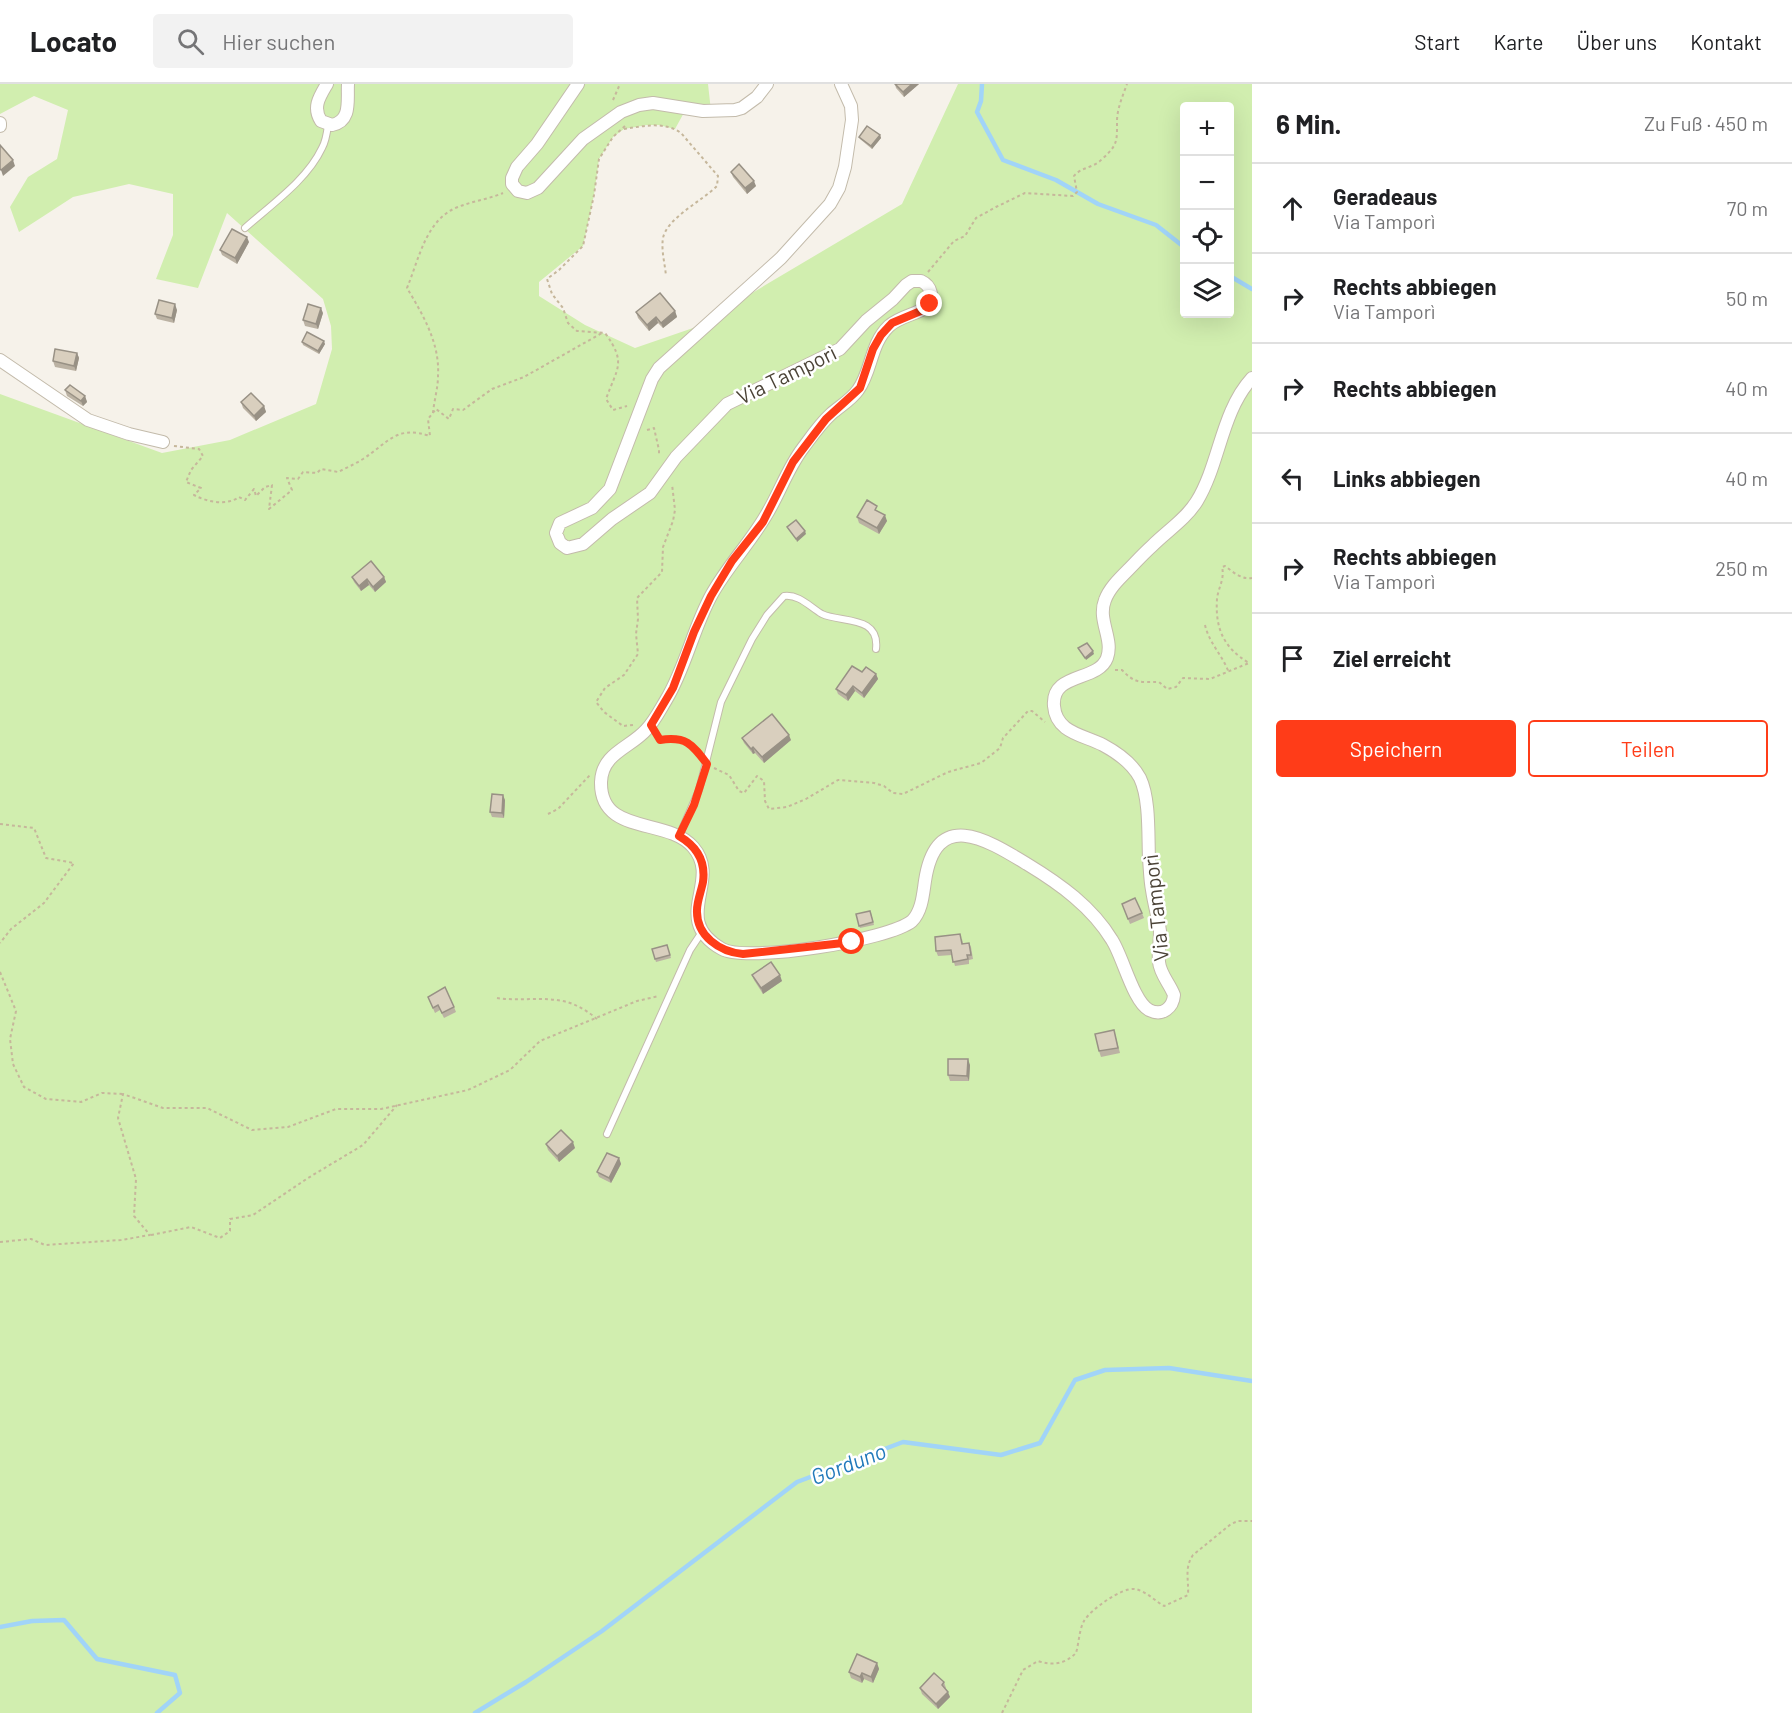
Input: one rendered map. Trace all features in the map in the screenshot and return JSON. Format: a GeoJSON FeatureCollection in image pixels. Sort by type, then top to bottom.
{"type":"FeatureCollection","features":[{"type":"Feature","properties":{"kind":"street"},"geometry":{"type":"LineString","coordinates":[[327,84],[316,109],[318,117],[328,125],[339,123],[345,117],[348,108],[348,84]]}},
{"type":"Feature","properties":{"kind":"street"},"geometry":{"type":"LineString","coordinates":[[578,84],[537,144],[514,171],[512,184],[514,189],[527,193],[538,188],[583,139],[611,117],[630,108],[653,103],[703,111],[735,110],[757,97],[767,84]]}},
{"type":"Feature","properties":{"kind":"street","name":"Via Tamporì"},"geometry":{"type":"LineString","coordinates":[[603,770],[611,757],[651,725],[673,688],[694,632],[711,596],[732,561],[763,522],[793,462],[826,419],[860,388],[873,349],[881,335],[892,323],[923,310],[930,304],[932,297],[930,289],[921,281],[912,281],[866,321],[840,349],[727,404],[690,440],[650,493],[612,519],[583,544],[572,549],[560,543],[556,533],[560,523],[592,508],[610,489],[652,379],[659,368],[781,258],[835,197],[845,167],[852,120],[851,106],[841,84]]}},
{"type":"Feature","properties":{"kind":"street"},"geometry":{"type":"LineString","coordinates":[[0,360],[88,420],[129,434],[163,442]]}},
{"type":"Feature","properties":{"kind":"street"},"geometry":{"type":"LineString","coordinates":[[1059,722],[1054,704],[1058,689],[1069,681],[1101,666],[1107,658],[1108,646],[1102,615],[1108,594],[1122,576],[1180,521],[1197,501],[1234,405],[1252,378]]}},
{"type":"Feature","properties":{"kind":"street","name":"Via Tamporì"},"geometry":{"type":"LineString","coordinates":[[702,932],[714,944],[726,951],[743,954],[833,945],[882,934],[906,925],[916,916],[921,904],[929,858],[937,846],[951,838],[975,837],[995,844],[1068,890],[1113,941],[1145,1007],[1153,1011],[1167,1010],[1173,1002],[1174,995],[1160,966],[1160,932],[1151,887],[1142,783],[1123,758],[1105,746],[1072,732],[1059,722]]}},
{"type":"Feature","properties":{"kind":"street"},"geometry":{"type":"LineString","coordinates":[[603,770],[602,792],[611,812],[623,819],[679,836],[697,851],[703,865],[703,883],[697,909],[702,932]]}},
{"type":"Feature","properties":{"kind":"lane"},"geometry":{"type":"LineString","coordinates":[[245,228],[289,189],[314,162],[325,142],[328,125]]}},
{"type":"Feature","properties":{"kind":"lane"},"geometry":{"type":"LineString","coordinates":[[679,836],[694,805],[707,764],[713,728],[721,702],[752,639],[767,615],[784,596],[796,596],[824,614],[860,622],[871,631],[876,649]]}},
{"type":"Feature","properties":{"kind":"lane"},"geometry":{"type":"LineString","coordinates":[[607,1134],[690,950],[702,932]]}},
{"type":"Feature","properties":{"kind":"path"},"geometry":{"type":"LineString","coordinates":[[921,281],[954,241],[965,236],[976,218],[1025,193],[1073,196],[1077,192],[1074,176],[1077,171],[1100,162],[1115,146],[1118,129],[1116,122],[1127,84]]}},
{"type":"Feature","properties":{"kind":"path"},"geometry":{"type":"LineString","coordinates":[[627,406],[614,410],[606,399],[619,365],[616,348],[605,333],[578,331],[568,323],[563,308],[552,294],[547,279],[583,246],[599,159],[613,137],[624,129],[659,125],[675,129],[718,176],[717,186],[672,223],[665,232],[663,242],[666,276]]}},
{"type":"Feature","properties":{"kind":"path"},"geometry":{"type":"LineString","coordinates":[[433,413],[439,375],[435,349],[430,329],[407,288],[430,229],[442,215],[457,207],[514,189]]}},
{"type":"Feature","properties":{"kind":"path"},"geometry":{"type":"LineString","coordinates":[[163,442],[178,448],[199,448],[203,456],[191,470],[186,482],[201,488],[194,495],[204,501],[232,502],[239,497],[245,500],[254,489],[256,496],[265,487],[272,486],[269,509],[292,490],[287,478],[298,479],[303,472],[317,473],[321,469],[338,472],[363,459],[400,432],[418,432],[430,436],[428,419],[436,409],[449,419],[453,409],[463,410],[492,389],[524,377],[602,333]]}},
{"type":"Feature","properties":{"kind":"path"},"geometry":{"type":"LineString","coordinates":[[631,437],[640,436],[647,429],[654,428],[660,450],[658,483]]}},
{"type":"Feature","properties":{"kind":"path"},"geometry":{"type":"LineString","coordinates":[[666,470],[672,484],[675,510],[663,547],[662,572],[637,598],[638,654],[624,675],[604,688],[596,702],[604,712],[623,726],[651,725],[660,740],[674,738],[686,741],[696,749],[707,764],[729,775],[739,791],[744,793],[757,776],[764,781],[765,801],[769,809],[787,807],[806,799],[838,780],[874,783],[884,786],[893,793],[903,794],[932,779],[981,763],[1000,748],[1003,738],[1028,711],[1032,711],[1054,727],[1059,722]]}},
{"type":"Feature","properties":{"kind":"path"},"geometry":{"type":"LineString","coordinates":[[1111,673],[1117,669],[1122,670],[1130,679],[1138,682],[1159,682],[1167,689],[1176,687],[1183,678],[1210,679],[1249,663],[1234,655],[1227,646],[1218,626],[1217,598],[1224,574],[1222,567],[1225,566],[1235,574],[1247,579],[1252,578]]}},
{"type":"Feature","properties":{"kind":"path"},"geometry":{"type":"LineString","coordinates":[[1205,625],[1207,634],[1226,663],[1229,673]]}},
{"type":"Feature","properties":{"kind":"path"},"geometry":{"type":"LineString","coordinates":[[548,814],[558,809],[585,778],[599,769],[603,770]]}},
{"type":"Feature","properties":{"kind":"path"},"geometry":{"type":"LineString","coordinates":[[0,824],[34,828],[46,858],[74,863],[44,903],[11,929],[0,943]]}},
{"type":"Feature","properties":{"kind":"path"},"geometry":{"type":"LineString","coordinates":[[0,972],[16,1011],[10,1039],[12,1064],[24,1087],[45,1099],[81,1102],[102,1093],[123,1094],[163,1108],[207,1108],[252,1130],[288,1127],[336,1109],[381,1109],[468,1090],[510,1070],[540,1041],[637,1001],[670,993]]}},
{"type":"Feature","properties":{"kind":"path"},"geometry":{"type":"LineString","coordinates":[[497,998],[515,1001],[560,1001],[576,1005],[597,1019]]}},
{"type":"Feature","properties":{"kind":"path"},"geometry":{"type":"LineString","coordinates":[[123,1094],[118,1118],[136,1179],[134,1216],[150,1235]]}},
{"type":"Feature","properties":{"kind":"path"},"geometry":{"type":"LineString","coordinates":[[0,1242],[31,1239],[45,1245],[121,1240],[191,1227],[220,1238],[230,1231],[230,1219],[253,1215],[363,1145],[397,1105]]}},
{"type":"Feature","properties":{"kind":"path"},"geometry":{"type":"LineString","coordinates":[[1002,1713],[1023,1670],[1038,1661],[1049,1665],[1057,1664],[1073,1656],[1077,1651],[1083,1622],[1093,1609],[1124,1590],[1135,1589],[1146,1593],[1164,1606],[1188,1595],[1186,1570],[1193,1555],[1231,1524],[1238,1521],[1252,1521]]}},
{"type":"Feature","properties":{"kind":"green space"},"geometry":{"type":"Polygon","coordinates":[[[0,84],[708,84],[711,111],[686,109],[675,129],[647,125],[624,129],[613,137],[599,159],[583,246],[539,282],[539,296],[585,325],[635,348],[693,328],[902,204],[958,84],[1252,84],[1252,1713],[0,1713],[0,394],[162,453],[230,440],[316,404],[332,349],[331,326],[323,299],[227,213],[198,288],[156,279],[173,235],[173,194],[129,184],[73,197],[19,232],[10,207],[28,177],[57,159],[68,110],[34,96],[0,114],[0,84]]]}},
{"type":"Feature","properties":{"kind":"building"},"geometry":{"type":"Polygon","coordinates":[[[895,84],[912,84],[903,92],[895,84]]]}},
{"type":"Feature","properties":{"kind":"building"},"geometry":{"type":"Polygon","coordinates":[[[867,126],[880,135],[871,146],[859,137],[867,126]]]}},
{"type":"Feature","properties":{"kind":"building"},"geometry":{"type":"Polygon","coordinates":[[[0,145],[13,160],[1,170],[0,169],[0,145]]]}},
{"type":"Feature","properties":{"kind":"building"},"geometry":{"type":"Polygon","coordinates":[[[739,164],[754,181],[745,188],[731,172],[739,164]]]}},
{"type":"Feature","properties":{"kind":"building"},"geometry":{"type":"Polygon","coordinates":[[[232,229],[247,237],[235,258],[220,250],[232,229]]]}},
{"type":"Feature","properties":{"kind":"building"},"geometry":{"type":"Polygon","coordinates":[[[660,293],[675,311],[661,323],[656,317],[647,325],[636,312],[660,293]]]}},
{"type":"Feature","properties":{"kind":"building"},"geometry":{"type":"Polygon","coordinates":[[[159,300],[175,304],[172,318],[155,314],[159,300]]]}},
{"type":"Feature","properties":{"kind":"building"},"geometry":{"type":"Polygon","coordinates":[[[308,304],[321,308],[316,324],[303,320],[308,304]]]}},
{"type":"Feature","properties":{"kind":"building"},"geometry":{"type":"Polygon","coordinates":[[[307,332],[324,341],[318,351],[302,342],[307,332]]]}},
{"type":"Feature","properties":{"kind":"building"},"geometry":{"type":"Polygon","coordinates":[[[55,349],[77,353],[74,366],[53,361],[55,349]]]}},
{"type":"Feature","properties":{"kind":"building"},"geometry":{"type":"Polygon","coordinates":[[[70,385],[85,396],[81,401],[65,390],[70,385]]]}},
{"type":"Feature","properties":{"kind":"building"},"geometry":{"type":"Polygon","coordinates":[[[251,393],[264,406],[254,416],[241,402],[251,393]]]}},
{"type":"Feature","properties":{"kind":"building"},"geometry":{"type":"Polygon","coordinates":[[[867,500],[877,506],[875,510],[885,515],[877,528],[857,517],[867,500]]]}},
{"type":"Feature","properties":{"kind":"building"},"geometry":{"type":"Polygon","coordinates":[[[796,520],[805,531],[796,539],[787,527],[796,520]]]}},
{"type":"Feature","properties":{"kind":"building"},"geometry":{"type":"Polygon","coordinates":[[[371,561],[384,577],[373,587],[367,579],[359,586],[352,577],[371,561]]]}},
{"type":"Feature","properties":{"kind":"building"},"geometry":{"type":"Polygon","coordinates":[[[1087,643],[1093,651],[1085,658],[1078,648],[1087,643]]]}},
{"type":"Feature","properties":{"kind":"building"},"geometry":{"type":"Polygon","coordinates":[[[852,666],[862,672],[866,667],[876,674],[862,693],[853,686],[846,695],[836,689],[852,666]]]}},
{"type":"Feature","properties":{"kind":"building"},"geometry":{"type":"Polygon","coordinates":[[[772,714],[789,735],[762,757],[742,738],[772,714]]]}},
{"type":"Feature","properties":{"kind":"building"},"geometry":{"type":"Polygon","coordinates":[[[492,794],[503,795],[502,813],[490,812],[492,794]]]}},
{"type":"Feature","properties":{"kind":"building"},"geometry":{"type":"Polygon","coordinates":[[[1135,898],[1142,913],[1128,919],[1122,904],[1135,898]]]}},
{"type":"Feature","properties":{"kind":"building"},"geometry":{"type":"Polygon","coordinates":[[[870,911],[873,922],[859,926],[856,914],[870,911]]]}},
{"type":"Feature","properties":{"kind":"building"},"geometry":{"type":"Polygon","coordinates":[[[960,934],[962,944],[969,943],[971,955],[967,955],[968,959],[953,962],[951,950],[936,951],[935,937],[960,934]]]}},
{"type":"Feature","properties":{"kind":"building"},"geometry":{"type":"Polygon","coordinates":[[[667,945],[670,955],[655,959],[652,949],[667,945]]]}},
{"type":"Feature","properties":{"kind":"building"},"geometry":{"type":"Polygon","coordinates":[[[771,962],[780,975],[761,988],[752,975],[771,962]]]}},
{"type":"Feature","properties":{"kind":"building"},"geometry":{"type":"Polygon","coordinates":[[[445,987],[454,1007],[442,1013],[438,1005],[433,1008],[428,997],[445,987]]]}},
{"type":"Feature","properties":{"kind":"building"},"geometry":{"type":"Polygon","coordinates":[[[1114,1030],[1118,1048],[1099,1051],[1095,1034],[1114,1030]]]}},
{"type":"Feature","properties":{"kind":"building"},"geometry":{"type":"Polygon","coordinates":[[[948,1059],[968,1059],[967,1076],[948,1075],[948,1059]]]}},
{"type":"Feature","properties":{"kind":"building"},"geometry":{"type":"Polygon","coordinates":[[[561,1130],[573,1142],[557,1156],[546,1144],[561,1130]]]}},
{"type":"Feature","properties":{"kind":"building"},"geometry":{"type":"Polygon","coordinates":[[[607,1153],[619,1158],[609,1178],[597,1172],[607,1153]]]}},
{"type":"Feature","properties":{"kind":"building"},"geometry":{"type":"Polygon","coordinates":[[[857,1654],[877,1663],[871,1677],[862,1673],[860,1677],[849,1672],[857,1654]]]}},
{"type":"Feature","properties":{"kind":"building"},"geometry":{"type":"Polygon","coordinates":[[[934,1673],[944,1682],[942,1685],[948,1692],[936,1704],[920,1688],[934,1673]]]}},
{"type":"Feature","properties":{"kind":"waterway"},"geometry":{"type":"LineString","coordinates":[[982,84],[981,101],[977,112],[1003,160],[1056,180],[1098,204],[1156,225],[1180,244]]}},
{"type":"Feature","properties":{"kind":"waterway"},"geometry":{"type":"LineString","coordinates":[[1234,278],[1252,289]]}},
{"type":"Feature","properties":{"kind":"waterway","name":"Gorduno"},"geometry":{"type":"LineString","coordinates":[[475,1713],[602,1631],[797,1482],[903,1442],[1001,1455],[1040,1443],[1075,1380],[1105,1370],[1169,1368],[1252,1381]]}},
{"type":"Feature","properties":{"kind":"waterway","name":"Gorduno"},"geometry":{"type":"LineString","coordinates":[[0,1627],[32,1621],[64,1620],[97,1659],[175,1675],[180,1693],[157,1713]]}},
{"type":"Feature","properties":{"kind":"route"},"geometry":{"type":"LineString","coordinates":[[852,942],[743,954],[726,951],[704,935],[698,921],[697,909],[703,883],[703,865],[697,851],[679,836],[694,805],[707,764],[696,749],[686,741],[674,738],[660,740],[651,725],[673,688],[701,615],[711,596],[732,561],[763,522],[793,462],[826,419],[860,388],[873,349],[881,335],[892,323],[923,310],[930,304]]}}]}
